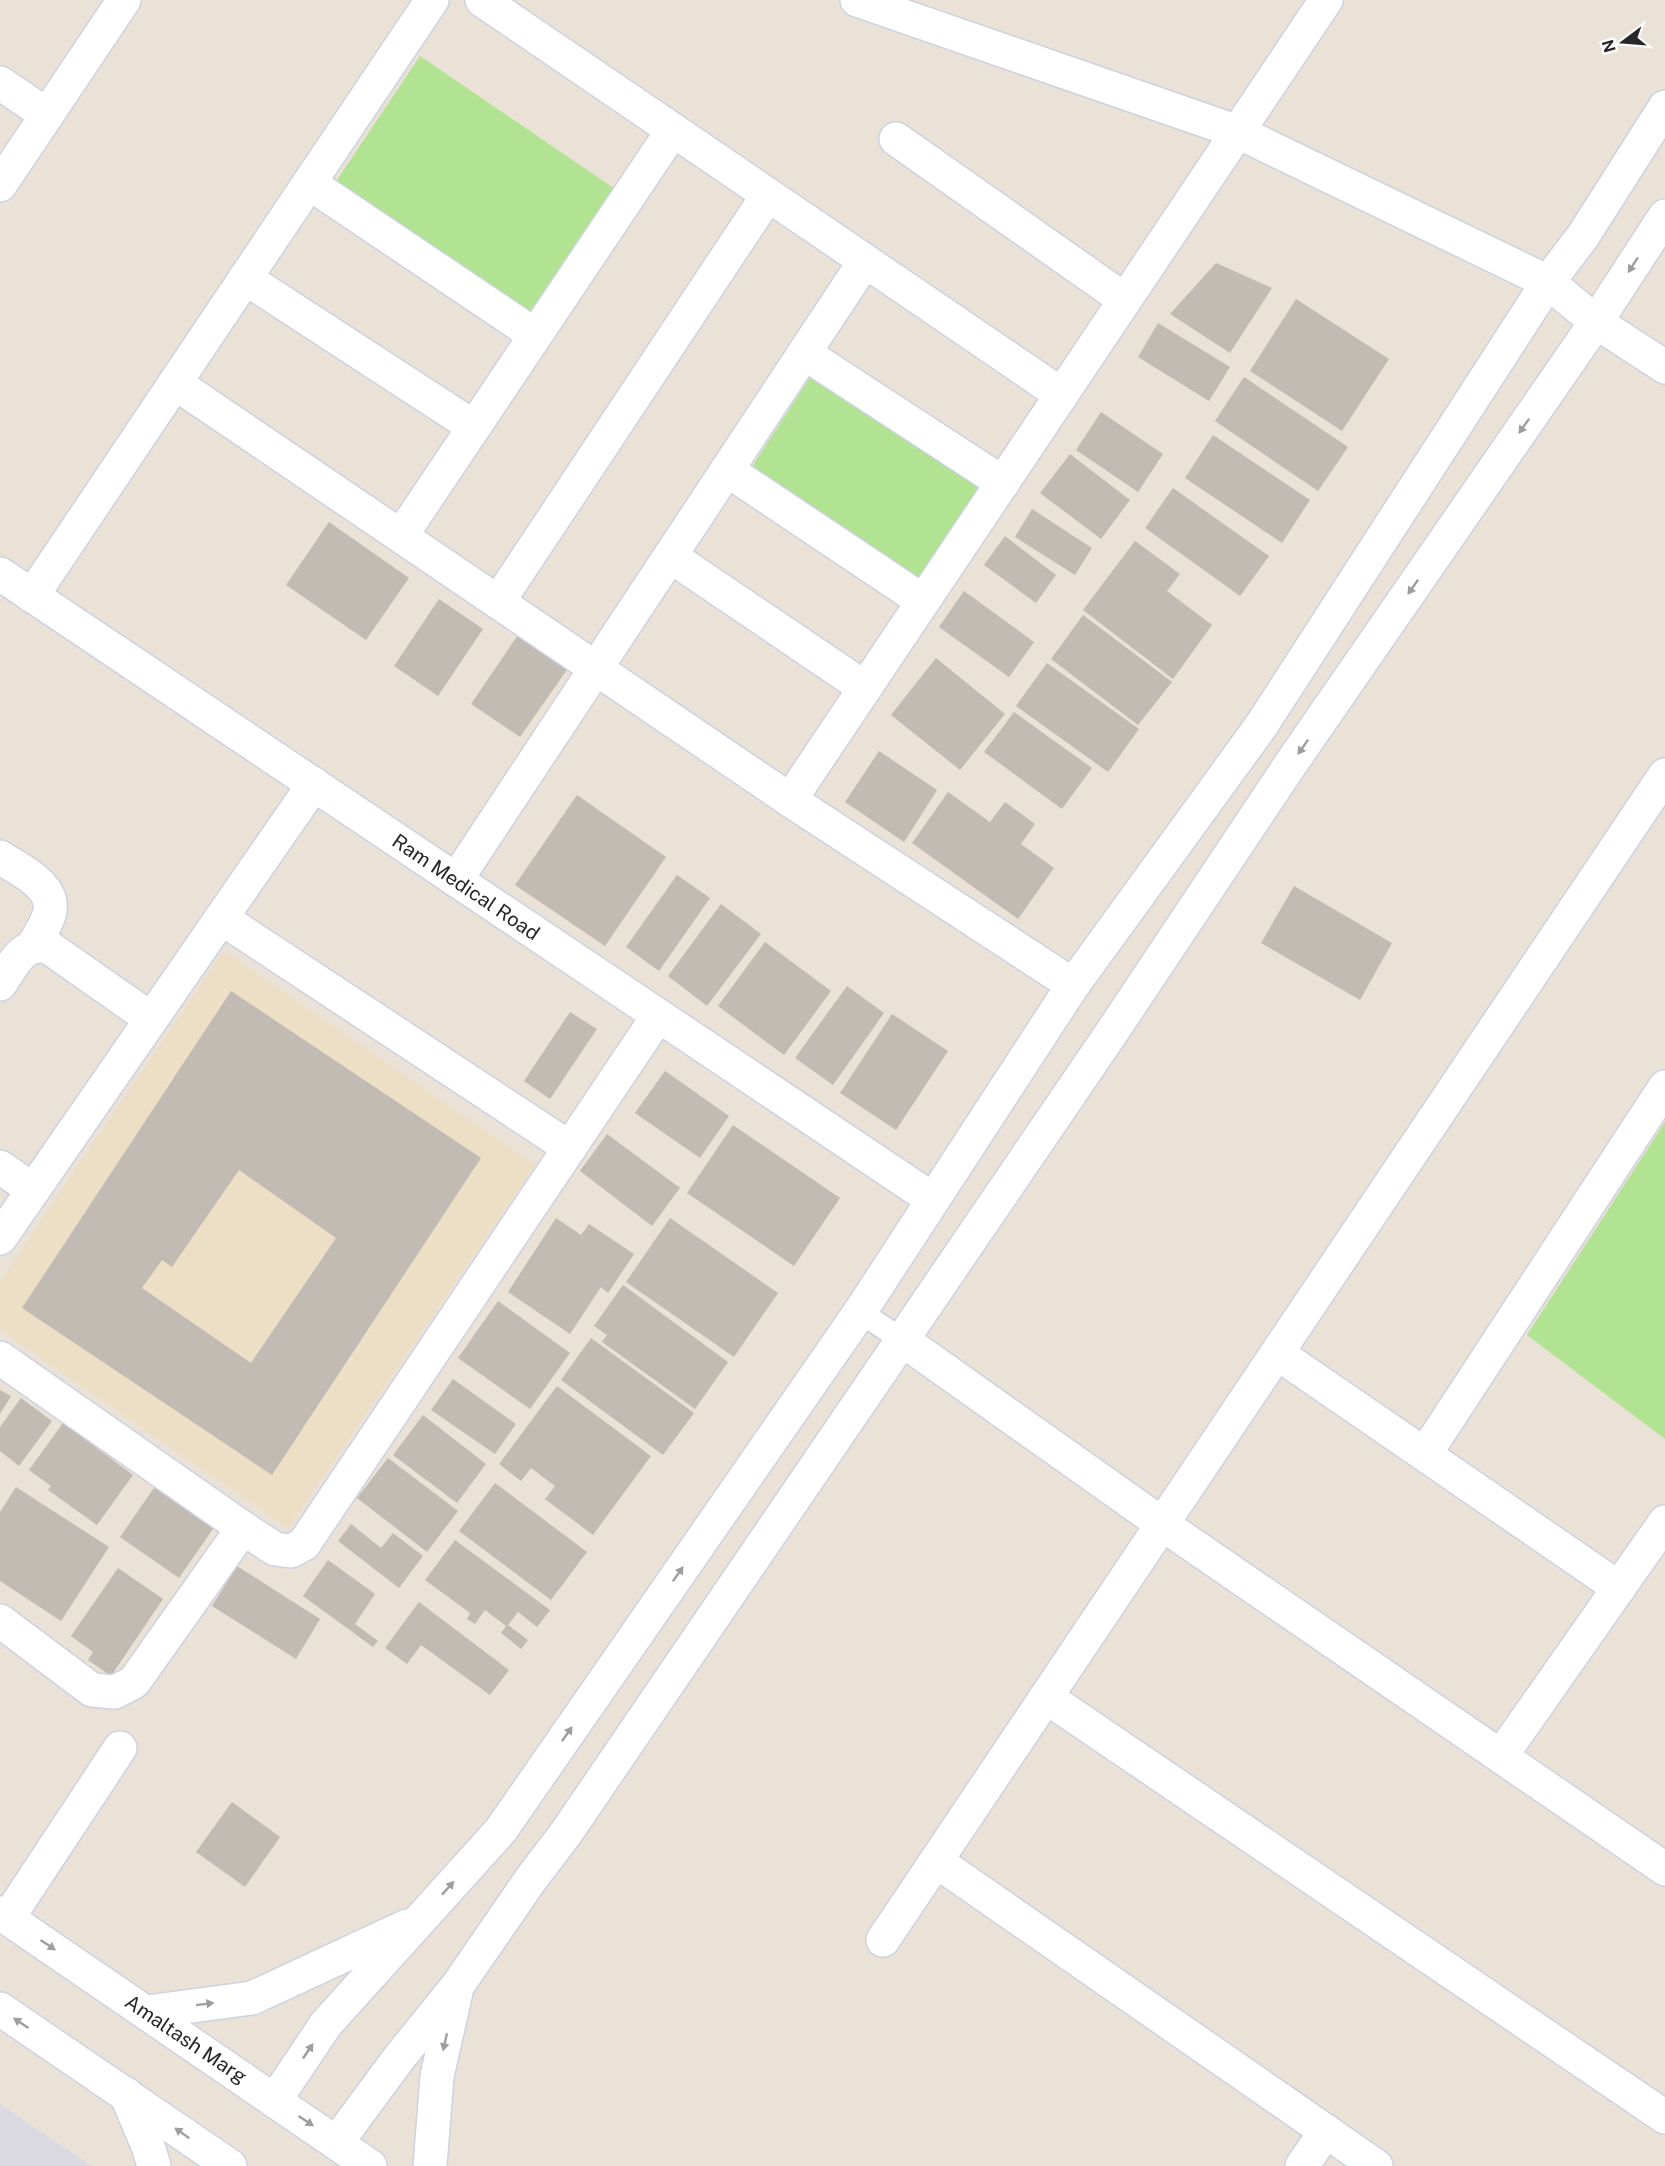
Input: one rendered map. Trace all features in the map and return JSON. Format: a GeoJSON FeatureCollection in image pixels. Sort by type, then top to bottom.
{"type":"FeatureCollection","features":[{"type":"Feature","properties":{"kind":"street"},"geometry":{"type":"LineString","coordinates":[[0,185],[124,0]]}},
{"type":"Feature","properties":{"kind":"street"},"geometry":{"type":"LineString","coordinates":[[32,596],[432,0]]}},
{"type":"Feature","properties":{"kind":"street"},"geometry":{"type":"LineString","coordinates":[[482,0],[1062,395]]}},
{"type":"Feature","properties":{"kind":"street"},"geometry":{"type":"LineString","coordinates":[[856,0],[1238,132],[1548,282],[1596,322],[1665,367]]}},
{"type":"Feature","properties":{"kind":"street"},"geometry":{"type":"LineString","coordinates":[[790,800],[1326,0]]}},
{"type":"Feature","properties":{"kind":"street"},"geometry":{"type":"LineString","coordinates":[[0,83],[47,115]]}},
{"type":"Feature","properties":{"kind":"street"},"geometry":{"type":"LineString","coordinates":[[275,2100],[326,2024],[501,1830],[860,1312],[1073,985],[1262,726],[1548,282],[1583,236],[1665,107]]}},
{"type":"Feature","properties":{"kind":"street"},"geometry":{"type":"LineString","coordinates":[[401,536],[673,130]]}},
{"type":"Feature","properties":{"kind":"street"},"geometry":{"type":"LineString","coordinates":[[896,139],[1125,300]]}},
{"type":"Feature","properties":{"kind":"street"},"geometry":{"type":"LineString","coordinates":[[309,183],[536,335]]}},
{"type":"Feature","properties":{"kind":"street"},"geometry":{"type":"LineString","coordinates":[[498,602],[768,195]]}},
{"type":"Feature","properties":{"kind":"street"},"geometry":{"type":"LineString","coordinates":[[337,2142],[399,2058],[458,1984],[566,1833],[1112,1032],[1290,765],[1596,322],[1665,216]]}},
{"type":"Feature","properties":{"kind":"street"},"geometry":{"type":"LineString","coordinates":[[456,880],[865,261]]}},
{"type":"Feature","properties":{"kind":"street"},"geometry":{"type":"LineString","coordinates":[[245,278],[474,427]]}},
{"type":"Feature","properties":{"kind":"street"},"geometry":{"type":"LineString","coordinates":[[804,353],[1003,483]]}},
{"type":"Feature","properties":{"kind":"street"},"geometry":{"type":"LineString","coordinates":[[174,383],[790,800],[1073,985]]}},
{"type":"Feature","properties":{"kind":"street"},"geometry":{"type":"LineString","coordinates":[[727,470],[923,601]]}},
{"type":"Feature","properties":{"kind":"street"},"geometry":{"type":"LineString","coordinates":[[670,556],[865,688]]}},
{"type":"Feature","properties":{"kind":"street","name":"Ram Medical Road"},"geometry":{"type":"LineString","coordinates":[[0,574],[932,1199]]}},
{"type":"Feature","properties":{"kind":"street"},"geometry":{"type":"LineString","coordinates":[[883,1940],[1665,774]]}},
{"type":"Feature","properties":{"kind":"street"},"geometry":{"type":"LineString","coordinates":[[0,1238],[314,784]]}},
{"type":"Feature","properties":{"kind":"street"},"geometry":{"type":"LineString","coordinates":[[0,857],[39,884],[50,897],[50,913],[34,945],[24,951],[0,984]]}},
{"type":"Feature","properties":{"kind":"street"},"geometry":{"type":"LineString","coordinates":[[221,918],[570,1148]]}},
{"type":"Feature","properties":{"kind":"street"},"geometry":{"type":"LineString","coordinates":[[34,945],[47,946],[151,1019]]}},
{"type":"Feature","properties":{"kind":"street"},"geometry":{"type":"LineString","coordinates":[[0,1358],[243,1528],[275,1549],[291,1551],[304,1544],[658,1016]]}},
{"type":"Feature","properties":{"kind":"street"},"geometry":{"type":"LineString","coordinates":[[1425,1454],[1665,1087]]}},
{"type":"Feature","properties":{"kind":"street"},"geometry":{"type":"LineString","coordinates":[[0,1167],[33,1190]]}},
{"type":"Feature","properties":{"kind":"street"},"geometry":{"type":"LineString","coordinates":[[901,1340],[1162,1524],[1665,1869]]}},
{"type":"Feature","properties":{"kind":"street"},"geometry":{"type":"LineString","coordinates":[[1277,1353],[1619,1588]]}},
{"type":"Feature","properties":{"kind":"street"},"geometry":{"type":"LineString","coordinates":[[1501,1756],[1665,1522]]}},
{"type":"Feature","properties":{"kind":"street"},"geometry":{"type":"LineString","coordinates":[[0,1621],[92,1690],[115,1692],[134,1682],[243,1528]]}},
{"type":"Feature","properties":{"kind":"street"},"geometry":{"type":"LineString","coordinates":[[1046,1697],[1665,2116]]}},
{"type":"Feature","properties":{"kind":"street"},"geometry":{"type":"LineString","coordinates":[[4,1916],[120,1748]]}},
{"type":"Feature","properties":{"kind":"street"},"geometry":{"type":"LineString","coordinates":[[936,1860],[1376,2166]]}},
{"type":"Feature","properties":{"kind":"street","name":"Amaltash Marg"},"geometry":{"type":"LineString","coordinates":[[4,1916],[370,2166]]}},
{"type":"Feature","properties":{"kind":"street"},"geometry":{"type":"LineString","coordinates":[[147,2012],[252,1998],[417,1922]]}},
{"type":"Feature","properties":{"kind":"street"},"geometry":{"type":"LineString","coordinates":[[430,2166],[437,2076],[458,1984]]}},
{"type":"Feature","properties":{"kind":"street"},"geometry":{"type":"LineString","coordinates":[[0,2009],[230,2166]]}},
{"type":"Feature","properties":{"kind":"street"},"geometry":{"type":"LineString","coordinates":[[126,2094],[154,2166]]}},
{"type":"Feature","properties":{"kind":"street"},"geometry":{"type":"LineString","coordinates":[[1302,2166],[1326,2131]]}},
{"type":"Feature","properties":{"kind":"lane"},"geometry":{"type":"LineString","coordinates":[[860,1312],[901,1340]]}},
{"type":"Feature","properties":{"kind":"shaded area"},"geometry":{"type":"Polygon","coordinates":[[[224,951],[535,1165],[288,1528],[0,1330],[0,1281],[224,951]]]}},
{"type":"Feature","properties":{"kind":"shaded area"},"geometry":{"type":"Polygon","coordinates":[[[0,2104],[92,2166],[0,2166],[0,2104]]]}},
{"type":"Feature","properties":{"kind":"green space"},"geometry":{"type":"Polygon","coordinates":[[[420,56],[615,189],[530,316],[335,183],[420,56]]]}},
{"type":"Feature","properties":{"kind":"green space"},"geometry":{"type":"Polygon","coordinates":[[[811,376],[980,488],[919,581],[751,468],[811,376]]]}},
{"type":"Feature","properties":{"kind":"green space"},"geometry":{"type":"Polygon","coordinates":[[[1665,1122],[1665,1439],[1527,1335],[1665,1122]]]}},
{"type":"Feature","properties":{"kind":"building"},"geometry":{"type":"Polygon","coordinates":[[[1216,263],[1272,288],[1230,353],[1170,314],[1216,263]]]}},
{"type":"Feature","properties":{"kind":"building"},"geometry":{"type":"Polygon","coordinates":[[[1296,299],[1389,359],[1342,431],[1250,371],[1296,299]]]}},
{"type":"Feature","properties":{"kind":"building"},"geometry":{"type":"Polygon","coordinates":[[[1158,323],[1230,367],[1209,401],[1138,357],[1158,323]]]}},
{"type":"Feature","properties":{"kind":"building"},"geometry":{"type":"Polygon","coordinates":[[[1244,377],[1348,447],[1318,491],[1215,421],[1244,377]]]}},
{"type":"Feature","properties":{"kind":"building"},"geometry":{"type":"Polygon","coordinates":[[[1101,412],[1163,454],[1138,492],[1076,450],[1101,412]]]}},
{"type":"Feature","properties":{"kind":"building"},"geometry":{"type":"Polygon","coordinates":[[[1213,435],[1310,500],[1282,543],[1185,478],[1213,435]]]}},
{"type":"Feature","properties":{"kind":"building"},"geometry":{"type":"Polygon","coordinates":[[[1070,454],[1130,500],[1101,539],[1040,493],[1070,454]]]}},
{"type":"Feature","properties":{"kind":"building"},"geometry":{"type":"Polygon","coordinates":[[[1173,488],[1269,556],[1240,596],[1145,528],[1173,488]]]}},
{"type":"Feature","properties":{"kind":"building"},"geometry":{"type":"Polygon","coordinates":[[[1032,509],[1092,548],[1075,575],[1015,537],[1032,509]]]}},
{"type":"Feature","properties":{"kind":"building"},"geometry":{"type":"Polygon","coordinates":[[[329,522],[409,578],[366,640],[286,585],[329,522]]]}},
{"type":"Feature","properties":{"kind":"building"},"geometry":{"type":"Polygon","coordinates":[[[1005,536],[1056,575],[1036,603],[984,565],[1005,536]]]}},
{"type":"Feature","properties":{"kind":"building"},"geometry":{"type":"Polygon","coordinates":[[[1135,541],[1180,574],[1167,591],[1212,625],[1173,679],[1083,610],[1135,541]]]}},
{"type":"Feature","properties":{"kind":"building"},"geometry":{"type":"Polygon","coordinates":[[[964,591],[1034,642],[1009,677],[939,627],[964,591]]]}},
{"type":"Feature","properties":{"kind":"building"},"geometry":{"type":"Polygon","coordinates":[[[439,599],[483,629],[438,696],[394,666],[439,599]]]}},
{"type":"Feature","properties":{"kind":"building"},"geometry":{"type":"Polygon","coordinates":[[[1083,615],[1172,682],[1138,725],[1051,659],[1083,615]]]}},
{"type":"Feature","properties":{"kind":"building"},"geometry":{"type":"Polygon","coordinates":[[[522,629],[571,664],[520,737],[471,704],[522,629]]]}},
{"type":"Feature","properties":{"kind":"building"},"geometry":{"type":"Polygon","coordinates":[[[936,658],[1005,714],[960,770],[891,715],[936,658]]]}},
{"type":"Feature","properties":{"kind":"building"},"geometry":{"type":"Polygon","coordinates":[[[1047,663],[1139,729],[1108,772],[1016,706],[1047,663]]]}},
{"type":"Feature","properties":{"kind":"building"},"geometry":{"type":"Polygon","coordinates":[[[1014,712],[1092,768],[1062,809],[984,752],[1014,712]]]}},
{"type":"Feature","properties":{"kind":"building"},"geometry":{"type":"Polygon","coordinates":[[[879,751],[937,790],[904,842],[845,802],[879,751]]]}},
{"type":"Feature","properties":{"kind":"building"},"geometry":{"type":"Polygon","coordinates":[[[948,792],[990,822],[1005,802],[1035,824],[1021,844],[1054,868],[1018,919],[912,843],[948,792]]]}},
{"type":"Feature","properties":{"kind":"building"},"geometry":{"type":"Polygon","coordinates":[[[577,795],[666,857],[605,946],[515,885],[577,795]]]}},
{"type":"Feature","properties":{"kind":"building"},"geometry":{"type":"Polygon","coordinates":[[[677,875],[710,898],[659,971],[626,947],[677,875]]]}},
{"type":"Feature","properties":{"kind":"building"},"geometry":{"type":"Polygon","coordinates":[[[1294,886],[1392,943],[1360,1000],[1261,943],[1294,886]]]}},
{"type":"Feature","properties":{"kind":"building"},"geometry":{"type":"Polygon","coordinates":[[[721,904],[761,934],[707,1006],[668,976],[721,904]]]}},
{"type":"Feature","properties":{"kind":"building"},"geometry":{"type":"Polygon","coordinates":[[[765,942],[831,991],[784,1055],[718,1006],[765,942]]]}},
{"type":"Feature","properties":{"kind":"building"},"geometry":{"type":"Polygon","coordinates":[[[847,986],[884,1013],[833,1085],[795,1058],[847,986]]]}},
{"type":"Feature","properties":{"kind":"building"},"geometry":{"type":"Polygon","coordinates":[[[231,991],[481,1158],[272,1475],[22,1308],[231,991]],[[239,1170],[172,1267],[162,1260],[142,1288],[251,1363],[336,1238],[239,1170]]]}},
{"type":"Feature","properties":{"kind":"building"},"geometry":{"type":"Polygon","coordinates":[[[570,1012],[597,1029],[550,1099],[524,1081],[570,1012]]]}},
{"type":"Feature","properties":{"kind":"building"},"geometry":{"type":"Polygon","coordinates":[[[892,1014],[948,1051],[896,1130],[840,1093],[892,1014]]]}},
{"type":"Feature","properties":{"kind":"building"},"geometry":{"type":"Polygon","coordinates":[[[665,1071],[729,1116],[700,1158],[635,1113],[665,1071]]]}},
{"type":"Feature","properties":{"kind":"building"},"geometry":{"type":"Polygon","coordinates":[[[733,1125],[840,1198],[794,1266],[687,1193],[733,1125]]]}},
{"type":"Feature","properties":{"kind":"building"},"geometry":{"type":"Polygon","coordinates":[[[607,1134],[680,1188],[652,1226],[580,1171],[607,1134]]]}},
{"type":"Feature","properties":{"kind":"building"},"geometry":{"type":"Polygon","coordinates":[[[556,1218],[581,1235],[589,1224],[634,1254],[608,1293],[601,1287],[570,1334],[508,1292],[556,1218]]]}},
{"type":"Feature","properties":{"kind":"building"},"geometry":{"type":"Polygon","coordinates":[[[670,1218],[778,1293],[734,1357],[626,1282],[670,1218]]]}},
{"type":"Feature","properties":{"kind":"building"},"geometry":{"type":"Polygon","coordinates":[[[623,1285],[728,1362],[695,1409],[602,1342],[607,1335],[594,1326],[623,1285]]]}},
{"type":"Feature","properties":{"kind":"building"},"geometry":{"type":"Polygon","coordinates":[[[498,1301],[570,1353],[530,1409],[458,1358],[498,1301]]]}},
{"type":"Feature","properties":{"kind":"building"},"geometry":{"type":"Polygon","coordinates":[[[591,1338],[694,1413],[663,1455],[561,1380],[591,1338]]]}},
{"type":"Feature","properties":{"kind":"building"},"geometry":{"type":"Polygon","coordinates":[[[453,1379],[516,1424],[495,1454],[431,1410],[453,1379]]]}},
{"type":"Feature","properties":{"kind":"building"},"geometry":{"type":"Polygon","coordinates":[[[557,1386],[651,1456],[593,1535],[545,1499],[555,1486],[531,1468],[521,1481],[499,1464],[557,1386]]]}},
{"type":"Feature","properties":{"kind":"building"},"geometry":{"type":"Polygon","coordinates":[[[0,1390],[11,1396],[0,1414],[0,1390]]]}},
{"type":"Feature","properties":{"kind":"building"},"geometry":{"type":"Polygon","coordinates":[[[21,1398],[52,1421],[19,1466],[0,1451],[0,1427],[21,1398]]]}},
{"type":"Feature","properties":{"kind":"building"},"geometry":{"type":"Polygon","coordinates":[[[423,1415],[486,1464],[457,1503],[393,1455],[423,1415]]]}},
{"type":"Feature","properties":{"kind":"building"},"geometry":{"type":"Polygon","coordinates":[[[63,1423],[133,1475],[97,1525],[48,1490],[51,1486],[29,1470],[63,1423]]]}},
{"type":"Feature","properties":{"kind":"building"},"geometry":{"type":"Polygon","coordinates":[[[388,1458],[458,1511],[427,1552],[357,1498],[388,1458]]]}},
{"type":"Feature","properties":{"kind":"building"},"geometry":{"type":"Polygon","coordinates":[[[495,1483],[587,1552],[551,1600],[459,1531],[495,1483]]]}},
{"type":"Feature","properties":{"kind":"building"},"geometry":{"type":"Polygon","coordinates":[[[156,1485],[215,1526],[179,1578],[120,1537],[156,1485]]]}},
{"type":"Feature","properties":{"kind":"building"},"geometry":{"type":"Polygon","coordinates":[[[16,1487],[109,1547],[61,1621],[0,1581],[0,1512],[16,1487]]]}},
{"type":"Feature","properties":{"kind":"building"},"geometry":{"type":"Polygon","coordinates":[[[351,1524],[381,1548],[393,1533],[423,1556],[399,1588],[338,1541],[351,1524]]]}},
{"type":"Feature","properties":{"kind":"building"},"geometry":{"type":"Polygon","coordinates":[[[455,1540],[550,1610],[537,1627],[518,1612],[508,1625],[528,1640],[521,1649],[501,1633],[506,1626],[485,1610],[475,1624],[467,1619],[470,1613],[425,1580],[455,1540]]]}},
{"type":"Feature","properties":{"kind":"building"},"geometry":{"type":"Polygon","coordinates":[[[328,1560],[375,1594],[355,1624],[378,1641],[373,1647],[303,1596],[328,1560]]]}},
{"type":"Feature","properties":{"kind":"building"},"geometry":{"type":"Polygon","coordinates":[[[237,1566],[320,1619],[296,1659],[212,1606],[237,1566]]]}},
{"type":"Feature","properties":{"kind":"building"},"geometry":{"type":"Polygon","coordinates":[[[118,1568],[163,1599],[111,1676],[88,1660],[93,1652],[71,1636],[118,1568]]]}},
{"type":"Feature","properties":{"kind":"building"},"geometry":{"type":"Polygon","coordinates":[[[419,1602],[509,1670],[490,1695],[421,1645],[407,1664],[385,1648],[419,1602]]]}},
{"type":"Feature","properties":{"kind":"building"},"geometry":{"type":"Polygon","coordinates":[[[232,1802],[280,1837],[245,1887],[196,1852],[232,1802]]]}}]}
